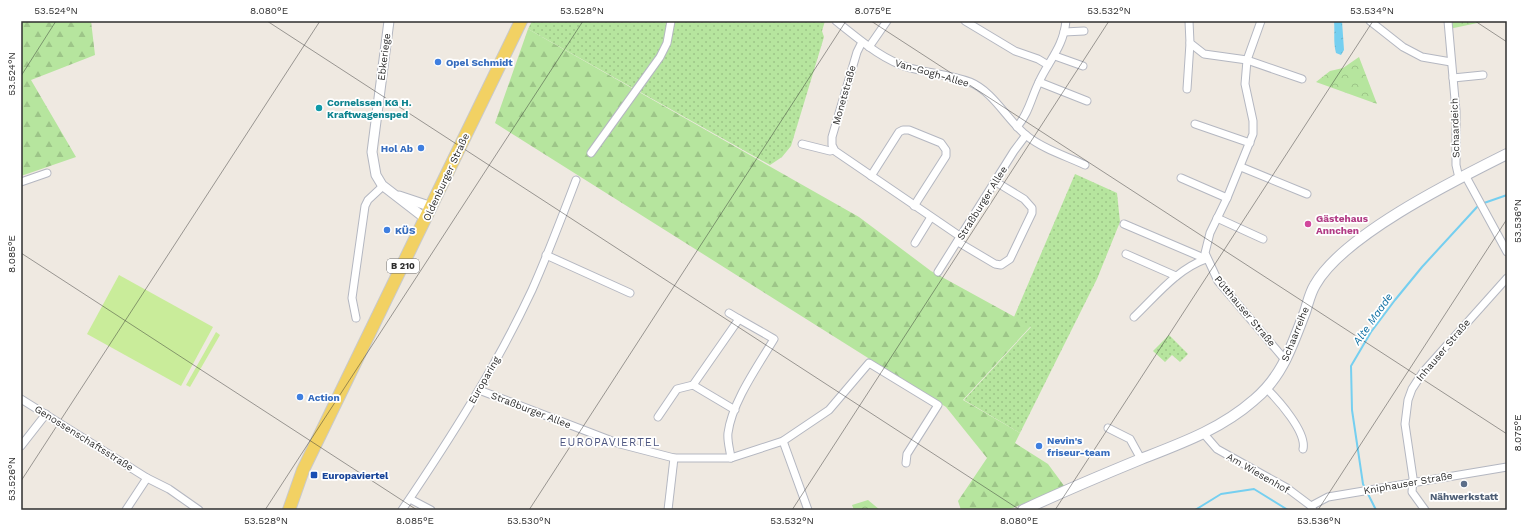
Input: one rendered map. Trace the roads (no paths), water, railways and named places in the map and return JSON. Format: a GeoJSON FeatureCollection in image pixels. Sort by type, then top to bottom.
{"type":"FeatureCollection","features":[{"type":"Feature","properties":{"kind":"main road","name":"Oldenburger Straße"},"geometry":{"type":"LineString","coordinates":[[280,510],[297,484],[521,21]]}},
{"type":"Feature","properties":{"kind":"main road","name":"Schaarreihe"},"geometry":{"type":"LineString","coordinates":[[1023,510],[1141,459],[1204,434],[1232,418],[1267,389],[1286,361],[1315,285],[1333,262],[1378,226],[1462,177],[1507,154]]}},
{"type":"Feature","properties":{"kind":"main road","name":"Oldenburger Straße"},"geometry":{"type":"LineString","coordinates":[[289,510],[297,484]]}},
{"type":"Feature","properties":{"kind":"street","name":"Ebkeriege"},"geometry":{"type":"LineString","coordinates":[[383,186],[376,175],[372,152],[388,21]]}},
{"type":"Feature","properties":{"kind":"street"},"geometry":{"type":"LineString","coordinates":[[591,153],[660,57],[667,42],[671,21]]}},
{"type":"Feature","properties":{"kind":"street","name":"Van-Gogh-Allee"},"geometry":{"type":"LineString","coordinates":[[836,21],[862,42],[888,60],[909,68],[970,82],[987,93],[1026,136],[1085,165]]}},
{"type":"Feature","properties":{"kind":"street"},"geometry":{"type":"LineString","coordinates":[[869,47],[887,21]]}},
{"type":"Feature","properties":{"kind":"street"},"geometry":{"type":"LineString","coordinates":[[965,21],[1015,51],[1038,59],[1048,65]]}},
{"type":"Feature","properties":{"kind":"street"},"geometry":{"type":"LineString","coordinates":[[1017,127],[1030,108],[1039,82],[1048,65],[1055,56],[1064,32],[1066,21]]}},
{"type":"Feature","properties":{"kind":"street"},"geometry":{"type":"LineString","coordinates":[[1187,89],[1190,43],[1189,21]]}},
{"type":"Feature","properties":{"kind":"street"},"geometry":{"type":"LineString","coordinates":[[1206,259],[1205,249],[1210,233],[1241,167],[1253,134],[1253,121],[1245,84],[1247,60],[1261,21]]}},
{"type":"Feature","properties":{"kind":"street"},"geometry":{"type":"LineString","coordinates":[[1370,21],[1403,47],[1422,57],[1451,62]]}},
{"type":"Feature","properties":{"kind":"street","name":"Schaardeich"},"geometry":{"type":"LineString","coordinates":[[1448,21],[1453,78],[1456,165],[1507,252]]}},
{"type":"Feature","properties":{"kind":"street"},"geometry":{"type":"LineString","coordinates":[[1064,32],[1084,31]]}},
{"type":"Feature","properties":{"kind":"street","name":"Monetstraße"},"geometry":{"type":"LineString","coordinates":[[834,150],[832,137],[856,52],[862,42]]}},
{"type":"Feature","properties":{"kind":"street"},"geometry":{"type":"LineString","coordinates":[[1190,43],[1204,54],[1247,60],[1302,79]]}},
{"type":"Feature","properties":{"kind":"street"},"geometry":{"type":"LineString","coordinates":[[1055,56],[1083,66]]}},
{"type":"Feature","properties":{"kind":"street"},"geometry":{"type":"LineString","coordinates":[[1453,78],[1483,75]]}},
{"type":"Feature","properties":{"kind":"street"},"geometry":{"type":"LineString","coordinates":[[1039,82],[1087,101]]}},
{"type":"Feature","properties":{"kind":"street"},"geometry":{"type":"LineString","coordinates":[[1195,124],[1250,143]]}},
{"type":"Feature","properties":{"kind":"street"},"geometry":{"type":"LineString","coordinates":[[871,176],[899,132],[903,130],[909,130],[941,142],[946,150],[946,156],[914,206]]}},
{"type":"Feature","properties":{"kind":"street","name":"Straßburger Allee"},"geometry":{"type":"LineString","coordinates":[[938,272],[996,182],[1014,151],[1026,136]]}},
{"type":"Feature","properties":{"kind":"street"},"geometry":{"type":"LineString","coordinates":[[802,144],[830,151],[834,150],[842,157],[931,217],[995,264],[1002,265],[1010,259],[1032,213],[1032,208],[1024,199],[996,182]]}},
{"type":"Feature","properties":{"kind":"street"},"geometry":{"type":"LineString","coordinates":[[1241,167],[1307,194]]}},
{"type":"Feature","properties":{"kind":"street"},"geometry":{"type":"LineString","coordinates":[[21,182],[47,173]]}},
{"type":"Feature","properties":{"kind":"street"},"geometry":{"type":"LineString","coordinates":[[1181,178],[1227,198]]}},
{"type":"Feature","properties":{"kind":"street","name":"Europaring"},"geometry":{"type":"LineString","coordinates":[[402,510],[479,390],[511,331],[546,255],[576,180]]}},
{"type":"Feature","properties":{"kind":"street"},"geometry":{"type":"LineString","coordinates":[[356,318],[352,298],[365,206],[368,200],[383,186],[398,195],[432,207]]}},
{"type":"Feature","properties":{"kind":"street"},"geometry":{"type":"LineString","coordinates":[[398,195],[415,212],[426,219]]}},
{"type":"Feature","properties":{"kind":"street"},"geometry":{"type":"LineString","coordinates":[[915,243],[931,217]]}},
{"type":"Feature","properties":{"kind":"street"},"geometry":{"type":"LineString","coordinates":[[1217,218],[1263,240]]}},
{"type":"Feature","properties":{"kind":"street"},"geometry":{"type":"LineString","coordinates":[[1124,224],[1206,259]]}},
{"type":"Feature","properties":{"kind":"street"},"geometry":{"type":"LineString","coordinates":[[1126,254],[1176,276]]}},
{"type":"Feature","properties":{"kind":"street"},"geometry":{"type":"LineString","coordinates":[[546,255],[630,293]]}},
{"type":"Feature","properties":{"kind":"street"},"geometry":{"type":"LineString","coordinates":[[1134,317],[1176,276],[1194,264],[1206,259]]}},
{"type":"Feature","properties":{"kind":"street","name":"Pütthauser Straße"},"geometry":{"type":"LineString","coordinates":[[1206,259],[1218,282],[1286,361]]}},
{"type":"Feature","properties":{"kind":"street","name":"Inhauser Straße"},"geometry":{"type":"LineString","coordinates":[[1425,510],[1412,492],[1413,482],[1405,424],[1405,410],[1412,389],[1436,357],[1507,278]]}},
{"type":"Feature","properties":{"kind":"street"},"geometry":{"type":"LineString","coordinates":[[729,313],[774,339],[751,376],[735,410],[728,434],[730,458]]}},
{"type":"Feature","properties":{"kind":"street"},"geometry":{"type":"LineString","coordinates":[[658,417],[678,389],[693,385],[739,319]]}},
{"type":"Feature","properties":{"kind":"street","name":"Straßburger Allee"},"geometry":{"type":"LineString","coordinates":[[479,390],[620,444],[674,458],[730,458],[783,441],[830,410],[845,394],[869,363],[938,405],[907,454],[906,463]]}},
{"type":"Feature","properties":{"kind":"street"},"geometry":{"type":"LineString","coordinates":[[693,385],[735,410]]}},
{"type":"Feature","properties":{"kind":"street"},"geometry":{"type":"LineString","coordinates":[[1267,389],[1284,406],[1291,417],[1304,444],[1303,449]]}},
{"type":"Feature","properties":{"kind":"street","name":"Genossenschaftsstraße"},"geometry":{"type":"LineString","coordinates":[[21,399],[147,478],[154,485],[168,494],[176,495],[199,510]]}},
{"type":"Feature","properties":{"kind":"street"},"geometry":{"type":"LineString","coordinates":[[21,446],[46,414]]}},
{"type":"Feature","properties":{"kind":"street"},"geometry":{"type":"LineString","coordinates":[[1108,428],[1130,439],[1141,459]]}},
{"type":"Feature","properties":{"kind":"street","name":"Am Wiesenhof"},"geometry":{"type":"LineString","coordinates":[[1204,434],[1217,449],[1287,488],[1312,508]]}},
{"type":"Feature","properties":{"kind":"street"},"geometry":{"type":"LineString","coordinates":[[783,441],[808,510]]}},
{"type":"Feature","properties":{"kind":"street"},"geometry":{"type":"LineString","coordinates":[[668,510],[674,458]]}},
{"type":"Feature","properties":{"kind":"street","name":"Kniphauser Straße"},"geometry":{"type":"LineString","coordinates":[[1312,508],[1328,497],[1507,467]]}},
{"type":"Feature","properties":{"kind":"street"},"geometry":{"type":"LineString","coordinates":[[126,510],[147,478]]}},
{"type":"Feature","properties":{"kind":"street"},"geometry":{"type":"LineString","coordinates":[[410,499],[431,510]]}},
{"type":"Feature","properties":{"kind":"water"},"geometry":{"type":"Polygon","coordinates":[[[1334,21],[1342,21],[1344,50],[1341,55],[1336,53],[1335,49],[1334,21]]]}},
{"type":"Feature","properties":{"kind":"waterway","name":"Alte Maade"},"geometry":{"type":"LineString","coordinates":[[1484,203],[1507,195]]}},
{"type":"Feature","properties":{"kind":"waterway","name":"Alte Maade"},"geometry":{"type":"LineString","coordinates":[[1376,510],[1363,484],[1352,410],[1351,366],[1371,332],[1395,300],[1422,267],[1477,207]]}},
{"type":"Feature","properties":{"kind":"waterway"},"geometry":{"type":"LineString","coordinates":[[1195,510],[1221,494],[1254,489],[1288,510]]}},
{"type":"Feature","properties":{"kind":"place","name":"Opel Schmidt"},"geometry":{"type":"Point","coordinates":[438,62]}},
{"type":"Feature","properties":{"kind":"place","name":"Cornelssen KG H. Kraftwagensped"},"geometry":{"type":"Point","coordinates":[319,108]}},
{"type":"Feature","properties":{"kind":"place","name":"Hol Ab"},"geometry":{"type":"Point","coordinates":[421,148]}},
{"type":"Feature","properties":{"kind":"place","name":"Gästehaus Annchen"},"geometry":{"type":"Point","coordinates":[1308,224]}},
{"type":"Feature","properties":{"kind":"place","name":"KÜS"},"geometry":{"type":"Point","coordinates":[387,230]}},
{"type":"Feature","properties":{"kind":"place","name":"Action"},"geometry":{"type":"Point","coordinates":[300,397]}},
{"type":"Feature","properties":{"kind":"place","name":"Nevin's friseur-team"},"geometry":{"type":"Point","coordinates":[1039,446]}},
{"type":"Feature","properties":{"kind":"place","name":"Europaviertel"},"geometry":{"type":"Point","coordinates":[314,475]}},
{"type":"Feature","properties":{"kind":"place","name":"Nähwerkstatt"},"geometry":{"type":"Point","coordinates":[1464,484]}},
{"type":"Feature","properties":{"kind":"district","name":"EUROPAVIERTEL"},"geometry":{"type":"Point","coordinates":[610,442]}}]}
